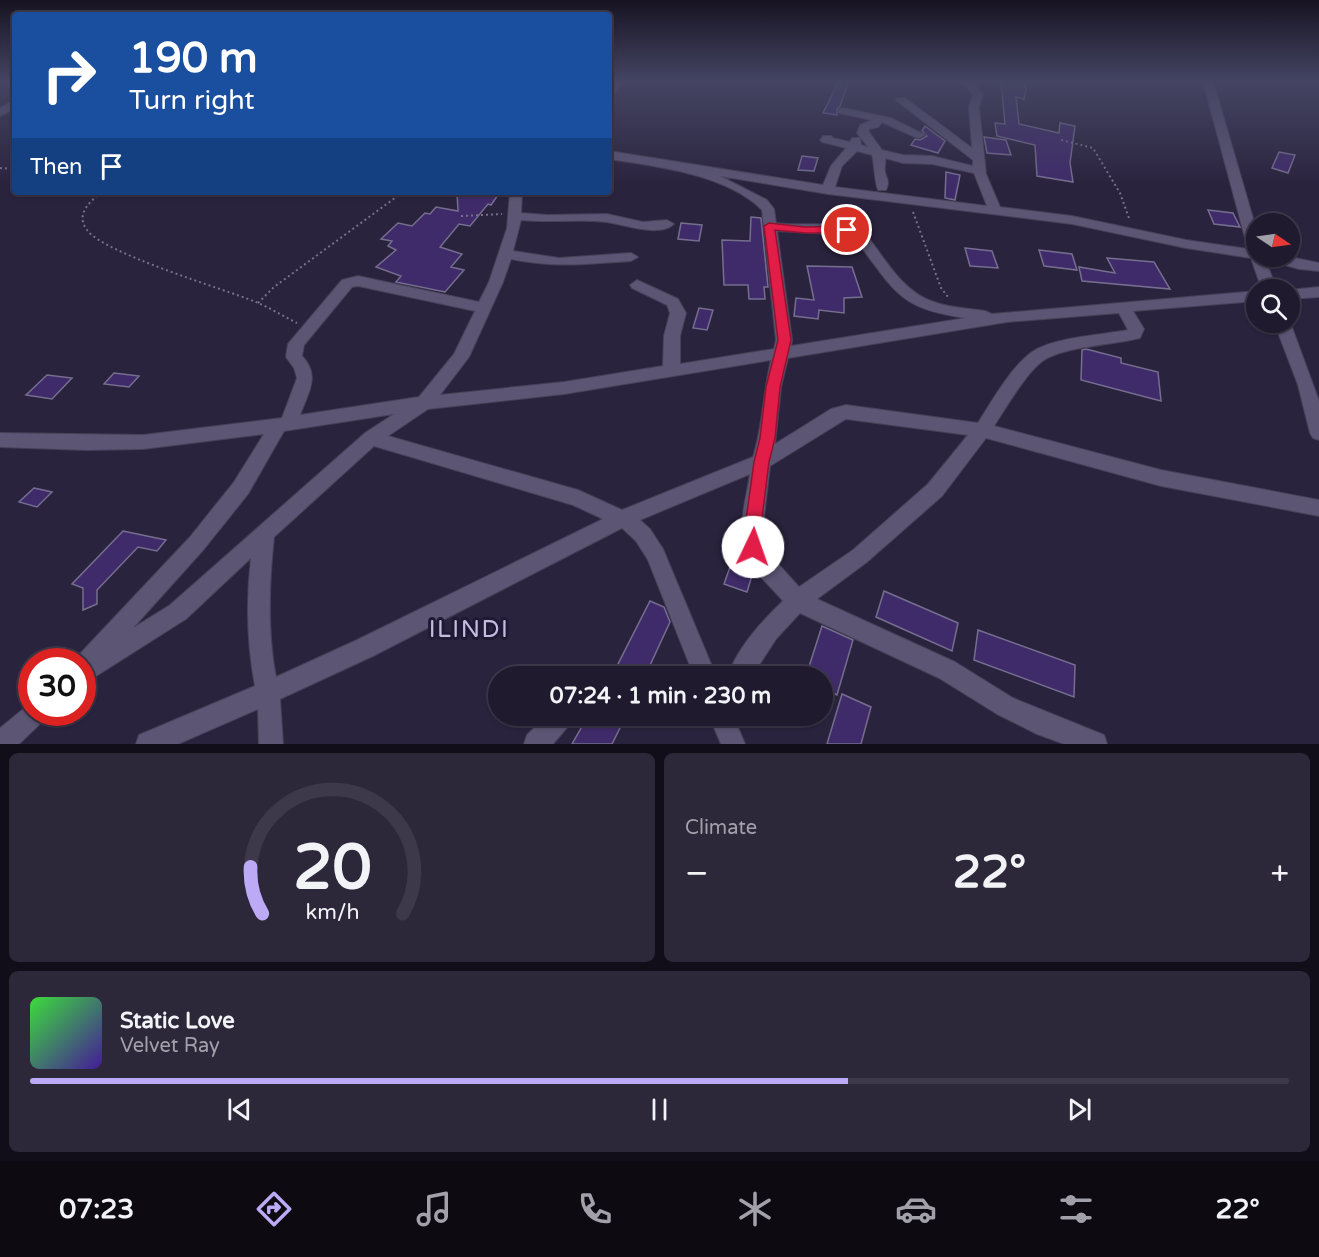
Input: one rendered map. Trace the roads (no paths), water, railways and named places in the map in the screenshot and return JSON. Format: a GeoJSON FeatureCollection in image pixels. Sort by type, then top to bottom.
{"type":"FeatureCollection","features":[{"type":"Feature","properties":{"kind":"street"},"geometry":{"type":"LineString","coordinates":[[867,116],[902,125],[919,135]]}},
{"type":"Feature","properties":{"kind":"street"},"geometry":{"type":"LineString","coordinates":[[920,116],[979,165]]}},
{"type":"Feature","properties":{"kind":"street"},"geometry":{"type":"LineString","coordinates":[[975,116],[979,165],[995,210]]}},
{"type":"Feature","properties":{"kind":"street"},"geometry":{"type":"LineString","coordinates":[[1219,116],[1248,213]]}},
{"type":"Feature","properties":{"kind":"street"},"geometry":{"type":"LineString","coordinates":[[828,190],[831,175],[841,158],[855,147],[855,142],[863,133],[864,127],[874,125],[879,118]]}},
{"type":"Feature","properties":{"kind":"street"},"geometry":{"type":"LineString","coordinates":[[863,133],[871,142],[881,165],[879,172],[883,179],[882,187]]}},
{"type":"Feature","properties":{"kind":"street"},"geometry":{"type":"LineString","coordinates":[[827,138],[826,140],[903,159],[979,165]]}},
{"type":"Feature","properties":{"kind":"street"},"geometry":{"type":"LineString","coordinates":[[612,154],[828,190],[1072,220],[1246,254]]}},
{"type":"Feature","properties":{"kind":"street"},"geometry":{"type":"LineString","coordinates":[[686,166],[761,202],[768,209],[784,336],[773,387],[768,438],[761,462],[752,534],[753,547],[763,564],[797,602],[947,670],[1005,706],[1095,744]]}},
{"type":"Feature","properties":{"kind":"street"},"geometry":{"type":"LineString","coordinates":[[96,665],[178,612],[371,438],[424,403],[461,357],[484,308],[507,254],[516,215],[516,195]]}},
{"type":"Feature","properties":{"kind":"street"},"geometry":{"type":"LineString","coordinates":[[516,215],[548,219],[607,218],[643,226],[667,224]]}},
{"type":"Feature","properties":{"kind":"street"},"geometry":{"type":"LineString","coordinates":[[769,226],[812,230],[838,228],[854,232],[860,236],[913,299],[997,319]]}},
{"type":"Feature","properties":{"kind":"street"},"geometry":{"type":"LineString","coordinates":[[507,254],[540,261],[559,262],[631,257]]}},
{"type":"Feature","properties":{"kind":"street"},"geometry":{"type":"LineString","coordinates":[[1300,265],[1319,267]]}},
{"type":"Feature","properties":{"kind":"street"},"geometry":{"type":"LineString","coordinates":[[96,653],[196,543],[241,488],[303,391],[305,378],[302,366],[296,361],[293,352],[309,327],[347,283],[352,281],[484,308]]}},
{"type":"Feature","properties":{"kind":"street"},"geometry":{"type":"LineString","coordinates":[[637,285],[673,302],[678,313],[672,336],[671,364],[677,370]]}},
{"type":"Feature","properties":{"kind":"street"},"geometry":{"type":"LineString","coordinates":[[1300,293],[1319,292]]}},
{"type":"Feature","properties":{"kind":"street"},"geometry":{"type":"LineString","coordinates":[[0,440],[86,444],[144,442],[283,425],[424,403],[564,388],[997,319],[1246,297]]}},
{"type":"Feature","properties":{"kind":"street"},"geometry":{"type":"LineString","coordinates":[[745,666],[768,631],[797,602],[860,556],[935,490],[982,430],[1016,380],[1038,356],[1059,348],[1134,334],[1136,329],[1124,308]]}},
{"type":"Feature","properties":{"kind":"street"},"geometry":{"type":"LineString","coordinates":[[1286,333],[1306,385],[1319,433]]}},
{"type":"Feature","properties":{"kind":"street"},"geometry":{"type":"LineString","coordinates":[[148,744],[216,716],[365,648],[623,518],[761,462],[837,414],[846,412],[860,412],[982,430],[1161,478],[1319,508]]}},
{"type":"Feature","properties":{"kind":"street"},"geometry":{"type":"LineString","coordinates":[[371,438],[578,498],[623,518],[643,535],[656,555],[701,666]]}},
{"type":"Feature","properties":{"kind":"street"},"geometry":{"type":"LineString","coordinates":[[264,534],[258,587],[261,659],[270,706],[271,744]]}},
{"type":"Feature","properties":{"kind":"street"},"geometry":{"type":"LineString","coordinates":[[1,744],[21,726]]}},
{"type":"Feature","properties":{"kind":"street"},"geometry":{"type":"LineString","coordinates":[[536,744],[553,726]]}},
{"type":"Feature","properties":{"kind":"street"},"geometry":{"type":"LineString","coordinates":[[725,726],[733,744]]}},
{"type":"Feature","properties":{"kind":"district","name":"ILINDI"},"geometry":{"type":"Point","coordinates":[469,629]}}]}
